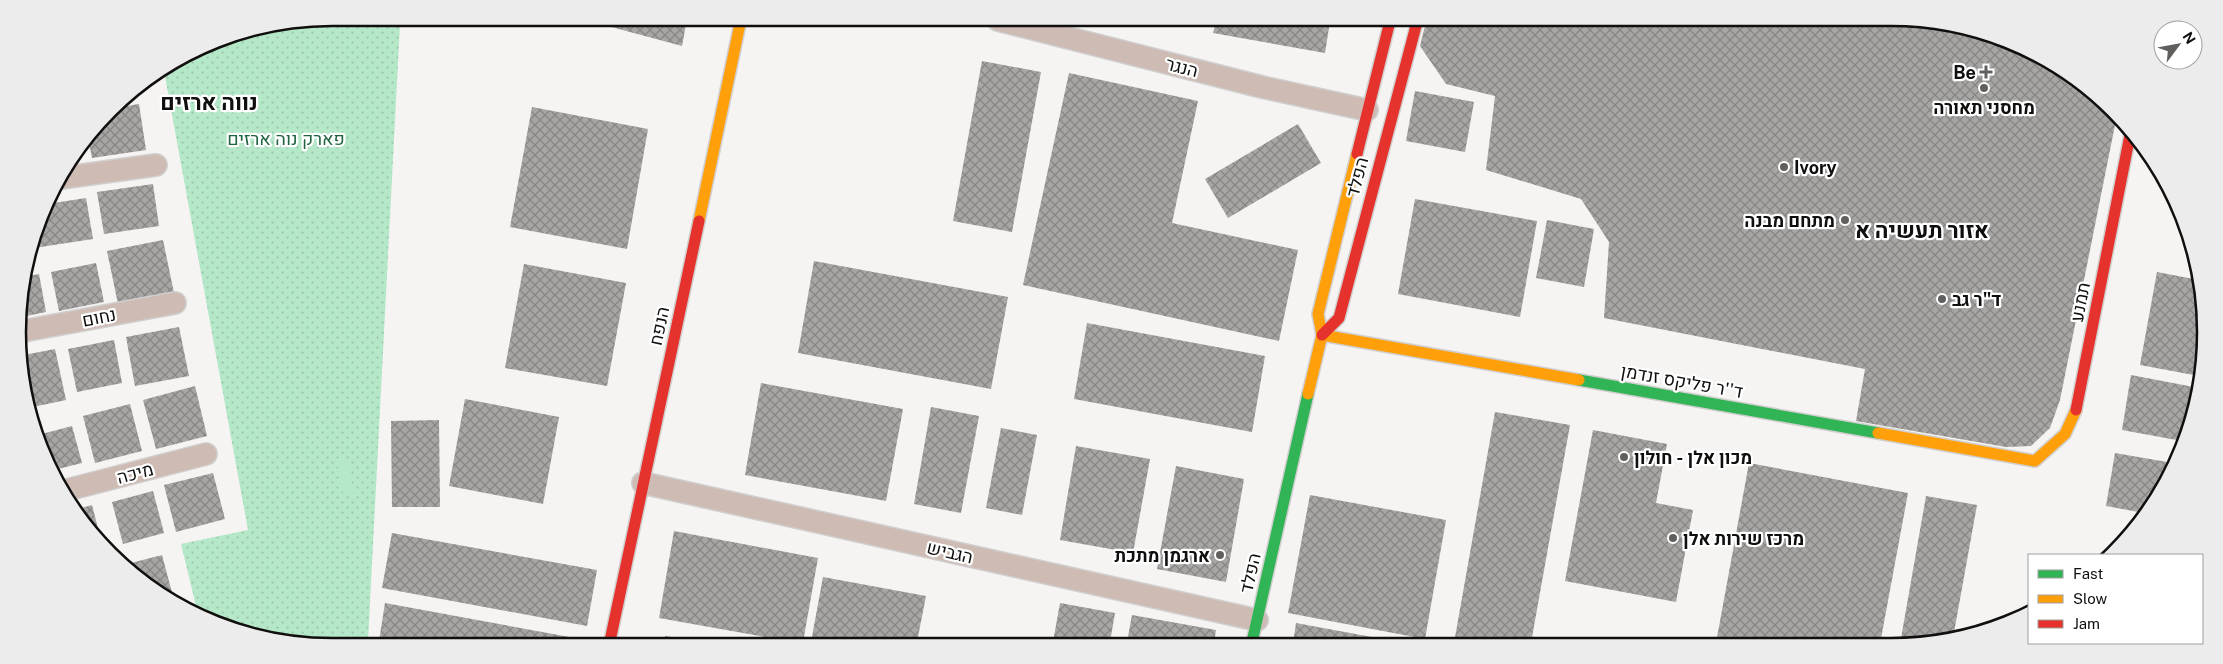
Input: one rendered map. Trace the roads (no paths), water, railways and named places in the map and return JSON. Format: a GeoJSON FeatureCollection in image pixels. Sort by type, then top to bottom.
{"type":"FeatureCollection","features":[{"type":"Feature","properties":{"kind":"street","name":"הנפח"},"geometry":{"type":"LineString","coordinates":[[611,638],[740,26]]}},
{"type":"Feature","properties":{"kind":"street","name":"הנגר"},"geometry":{"type":"LineString","coordinates":[[1022,26],[1262,87],[1367,110]]}},
{"type":"Feature","properties":{"kind":"street","name":"הפלד"},"geometry":{"type":"LineString","coordinates":[[1253,638],[1322,335],[1318,314],[1389,26]]}},
{"type":"Feature","properties":{"kind":"street","name":"הפלד"},"geometry":{"type":"LineString","coordinates":[[1322,335],[1339,318],[1415,26]]}},
{"type":"Feature","properties":{"kind":"street","name":"תמנע"},"geometry":{"type":"LineString","coordinates":[[2036,461],[2065,434],[2078,406],[2129,140]]}},
{"type":"Feature","properties":{"kind":"street"},"geometry":{"type":"LineString","coordinates":[[68,177],[156,165]]}},
{"type":"Feature","properties":{"kind":"street","name":"נחום"},"geometry":{"type":"LineString","coordinates":[[26,331],[175,302]]}},
{"type":"Feature","properties":{"kind":"street","name":"ד''ר פליקס זנדמן"},"geometry":{"type":"LineString","coordinates":[[1322,335],[2036,461]]}},
{"type":"Feature","properties":{"kind":"street","name":"מיכה"},"geometry":{"type":"LineString","coordinates":[[70,489],[206,454]]}},
{"type":"Feature","properties":{"kind":"street","name":"הגביש"},"geometry":{"type":"LineString","coordinates":[[644,483],[1257,620]]}},
{"type":"Feature","properties":{"kind":"place","name":"Be"},"geometry":{"type":"Point","coordinates":[1986,72]}},
{"type":"Feature","properties":{"kind":"place","name":"מחסני תאורה"},"geometry":{"type":"Point","coordinates":[1984,88]}},
{"type":"Feature","properties":{"kind":"place","name":"Ivory"},"geometry":{"type":"Point","coordinates":[1784,167]}},
{"type":"Feature","properties":{"kind":"place","name":"מתחם מבנה"},"geometry":{"type":"Point","coordinates":[1845,220]}},
{"type":"Feature","properties":{"kind":"place","name":"ד\"ר גב"},"geometry":{"type":"Point","coordinates":[1942,299]}},
{"type":"Feature","properties":{"kind":"place","name":"מכון אלן - חולון"},"geometry":{"type":"Point","coordinates":[1624,457]}},
{"type":"Feature","properties":{"kind":"place","name":"מרכז שירות אלן"},"geometry":{"type":"Point","coordinates":[1673,538]}},
{"type":"Feature","properties":{"kind":"place","name":"ארגמן מתכת"},"geometry":{"type":"Point","coordinates":[1220,555]}},
{"type":"Feature","properties":{"kind":"district","name":"נווה ארזים"},"geometry":{"type":"Point","coordinates":[209,102]}},
{"type":"Feature","properties":{"kind":"district","name":"אזור תעשיה א"},"geometry":{"type":"Point","coordinates":[1922,230]}},
{"type":"Feature","properties":{"kind":"park label","name":"פארק נוה ארזים"},"geometry":{"type":"Point","coordinates":[286,138]}}]}
